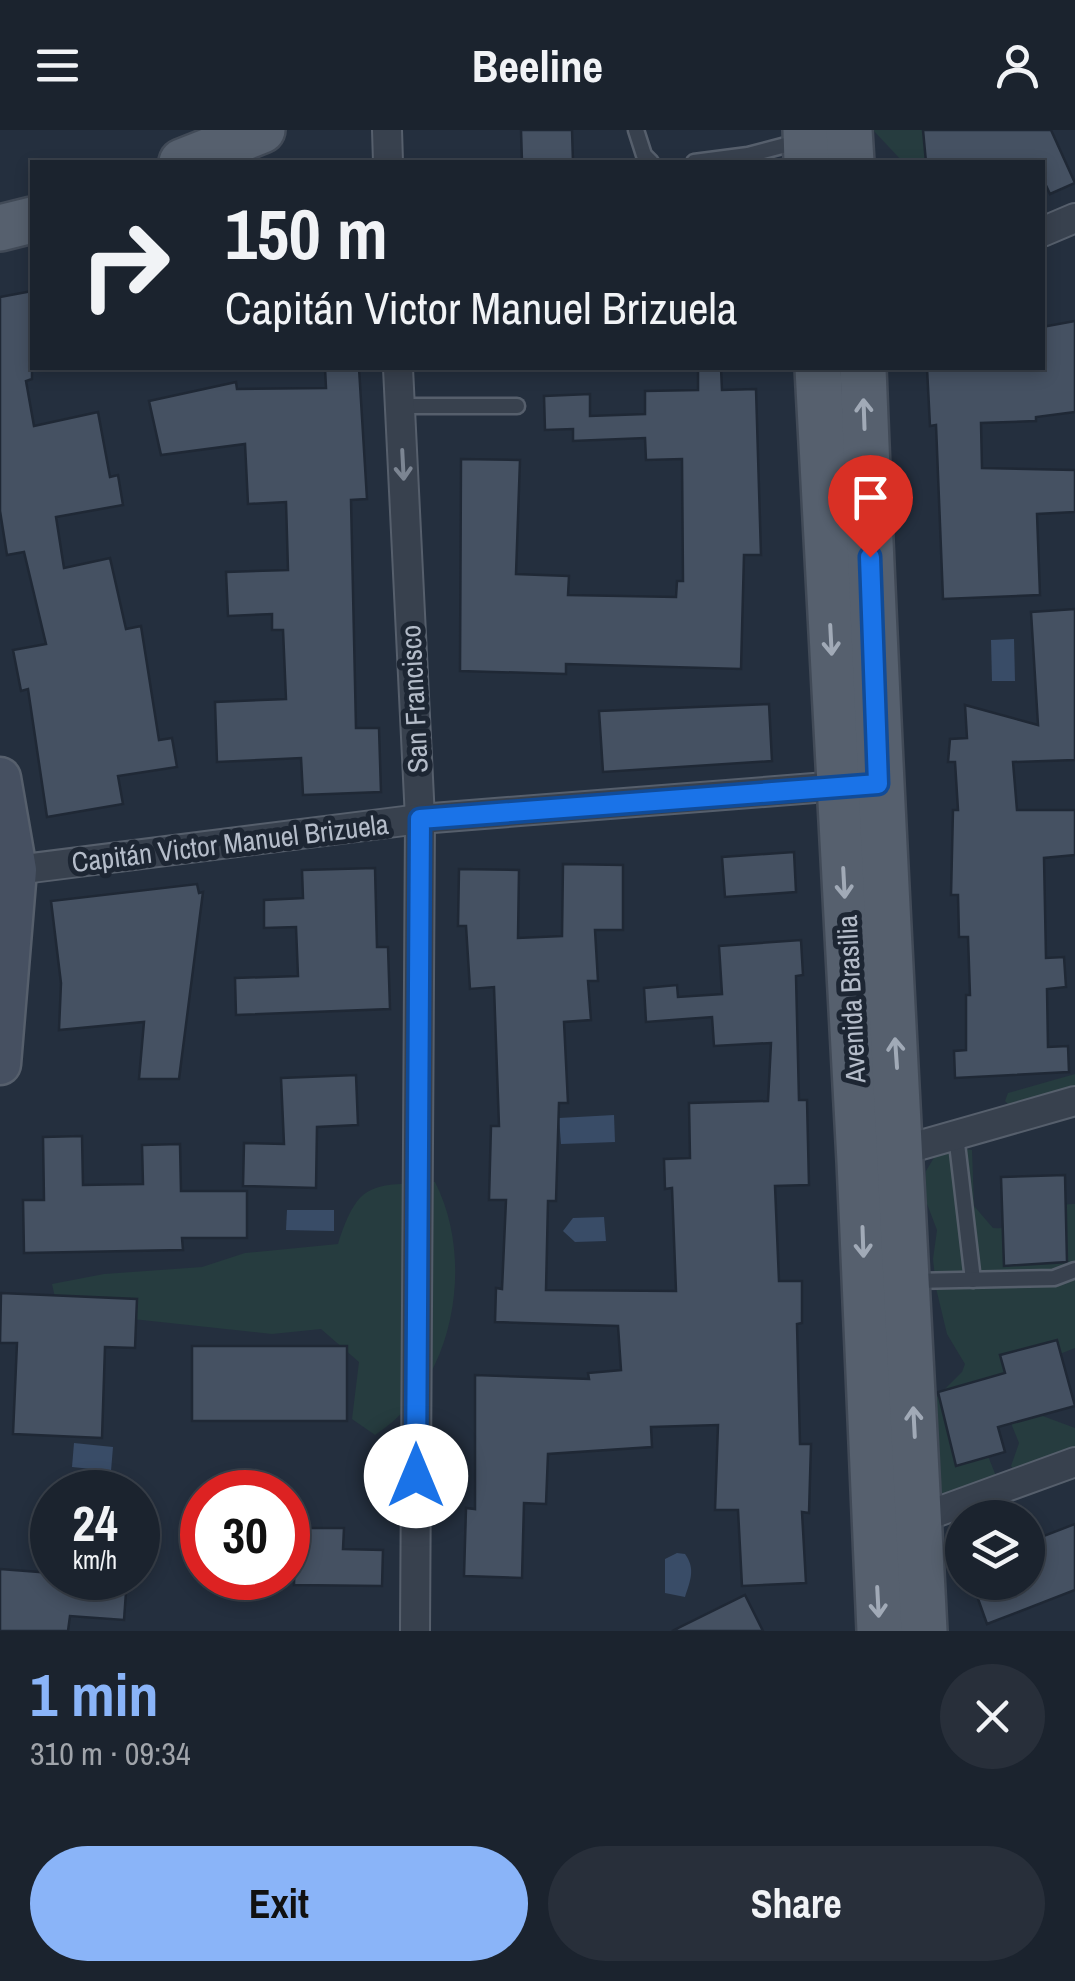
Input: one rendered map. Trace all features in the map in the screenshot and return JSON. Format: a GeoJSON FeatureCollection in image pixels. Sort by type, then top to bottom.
{"type":"FeatureCollection","features":[{"type":"Feature","properties":{"kind":"main road"},"geometry":{"type":"LineString","coordinates":[[187,160],[262,130]]}},
{"type":"Feature","properties":{"kind":"main road"},"geometry":{"type":"LineString","coordinates":[[817,141],[849,160]]}},
{"type":"Feature","properties":{"kind":"main road"},"geometry":{"type":"LineString","coordinates":[[0,228],[30,220]]}},
{"type":"Feature","properties":{"kind":"main road","name":"Avenida Brasilia"},"geometry":{"type":"LineString","coordinates":[[818,370],[858,785],[881,1156],[875,1535],[880,1631]]}},
{"type":"Feature","properties":{"kind":"main road","name":"Avenida Brasilia"},"geometry":{"type":"LineString","coordinates":[[858,785],[863,370]]}},
{"type":"Feature","properties":{"kind":"main road","name":"Avenida Brasilia"},"geometry":{"type":"LineString","coordinates":[[881,1156],[908,1281],[924,1631]]}},
{"type":"Feature","properties":{"kind":"street"},"geometry":{"type":"LineString","coordinates":[[387,130],[388,160]]}},
{"type":"Feature","properties":{"kind":"street"},"geometry":{"type":"LineString","coordinates":[[1045,231],[1075,218]]}},
{"type":"Feature","properties":{"kind":"street","name":"San Francisco"},"geometry":{"type":"LineString","coordinates":[[398,370],[420,819],[416,1631]]}},
{"type":"Feature","properties":{"kind":"street"},"geometry":{"type":"LineString","coordinates":[[0,778],[8,871],[0,1064]]}},
{"type":"Feature","properties":{"kind":"street","name":"Capitán Victor Manuel Brizuela"},"geometry":{"type":"LineString","coordinates":[[8,871],[420,819],[858,785]]}},
{"type":"Feature","properties":{"kind":"street"},"geometry":{"type":"LineString","coordinates":[[881,1156],[1075,1101]]}},
{"type":"Feature","properties":{"kind":"street"},"geometry":{"type":"LineString","coordinates":[[875,1535],[1075,1462]]}},
{"type":"Feature","properties":{"kind":"lane"},"geometry":{"type":"LineString","coordinates":[[636,130],[648,160]]}},
{"type":"Feature","properties":{"kind":"lane"},"geometry":{"type":"LineString","coordinates":[[712,160],[817,141]]}},
{"type":"Feature","properties":{"kind":"lane"},"geometry":{"type":"LineString","coordinates":[[400,406],[517,406]]}},
{"type":"Feature","properties":{"kind":"lane"},"geometry":{"type":"LineString","coordinates":[[956,1135],[973,1280]]}},
{"type":"Feature","properties":{"kind":"lane"},"geometry":{"type":"LineString","coordinates":[[908,1281],[1054,1278],[1075,1270]]}},
{"type":"Feature","properties":{"kind":"green space"},"geometry":{"type":"Polygon","coordinates":[[[873,130],[933,130],[958,157],[954,160],[901,160],[873,130]]]}},
{"type":"Feature","properties":{"kind":"green space"},"geometry":{"type":"Polygon","coordinates":[[[1075,1074],[1075,1113],[1012,1108],[1005,1101],[1008,1093],[1075,1074]]]}},
{"type":"Feature","properties":{"kind":"green space"},"geometry":{"type":"Polygon","coordinates":[[[955,1147],[972,1150],[974,1206],[993,1228],[1014,1226],[1054,1207],[1075,1204],[1075,1348],[1037,1363],[984,1446],[996,1476],[995,1500],[945,1500],[924,1489],[921,1413],[962,1372],[965,1364],[947,1334],[933,1259],[937,1230],[924,1196],[926,1171],[938,1151],[955,1147]]]}},
{"type":"Feature","properties":{"kind":"green space"},"geometry":{"type":"Polygon","coordinates":[[[435,1182],[454,1248],[450,1320],[440,1354],[423,1386],[402,1413],[375,1435],[352,1419],[359,1362],[321,1329],[272,1334],[58,1311],[52,1284],[104,1274],[202,1267],[245,1253],[338,1244],[353,1207],[371,1190],[435,1182]]]}},
{"type":"Feature","properties":{"kind":"green space"},"geometry":{"type":"Polygon","coordinates":[[[1006,1411],[1040,1415],[1075,1428],[1075,1479],[1055,1486],[1031,1475],[1018,1476],[1011,1466],[1019,1443],[1006,1411]]]}},
{"type":"Feature","properties":{"kind":"water"},"geometry":{"type":"Polygon","coordinates":[[[1014,639],[1015,681],[992,681],[991,640],[1014,639]]]}},
{"type":"Feature","properties":{"kind":"water"},"geometry":{"type":"Polygon","coordinates":[[[614,1115],[615,1142],[561,1144],[559,1118],[614,1115]]]}},
{"type":"Feature","properties":{"kind":"water"},"geometry":{"type":"Polygon","coordinates":[[[287,1210],[334,1210],[334,1231],[286,1230],[287,1210]]]}},
{"type":"Feature","properties":{"kind":"water"},"geometry":{"type":"Polygon","coordinates":[[[604,1217],[606,1241],[575,1242],[563,1231],[573,1218],[604,1217]]]}},
{"type":"Feature","properties":{"kind":"water"},"geometry":{"type":"Polygon","coordinates":[[[74,1443],[113,1447],[111,1470],[72,1467],[74,1443]]]}},
{"type":"Feature","properties":{"kind":"water"},"geometry":{"type":"Polygon","coordinates":[[[685,1554],[690,1565],[685,1597],[665,1593],[665,1559],[685,1554]]]}},
{"type":"Feature","properties":{"kind":"building"},"geometry":{"type":"Polygon","coordinates":[[[521,130],[572,130],[573,160],[522,160],[521,130]]]}},
{"type":"Feature","properties":{"kind":"building"},"geometry":{"type":"Polygon","coordinates":[[[923,130],[1051,130],[1075,183],[1050,194],[1045,183],[1045,160],[926,160],[923,130]]]}},
{"type":"Feature","properties":{"kind":"building"},"geometry":{"type":"Polygon","coordinates":[[[30,291],[32,379],[26,381],[34,426],[98,412],[110,477],[118,475],[123,505],[56,517],[64,568],[110,558],[126,629],[141,626],[159,740],[172,738],[177,767],[118,776],[123,804],[47,817],[28,689],[21,691],[13,650],[46,644],[24,552],[7,555],[0,511],[0,297],[30,291]]]}},
{"type":"Feature","properties":{"kind":"building"},"geometry":{"type":"Polygon","coordinates":[[[1075,321],[1075,412],[1036,417],[1036,421],[981,423],[982,468],[1075,470],[1075,512],[1037,514],[1040,595],[943,599],[936,425],[930,426],[927,370],[1045,370],[1045,326],[1075,321]]]}},
{"type":"Feature","properties":{"kind":"building"},"geometry":{"type":"Polygon","coordinates":[[[325,370],[359,370],[367,499],[351,500],[356,728],[379,728],[381,792],[303,795],[301,758],[217,762],[215,702],[286,699],[283,630],[272,630],[272,614],[228,616],[226,572],[288,570],[286,502],[248,504],[245,444],[161,455],[149,401],[236,382],[237,389],[326,388],[325,370]]]}},
{"type":"Feature","properties":{"kind":"building"},"geometry":{"type":"Polygon","coordinates":[[[698,370],[721,370],[722,390],[756,389],[761,555],[744,555],[741,669],[566,664],[566,674],[460,671],[461,459],[520,460],[516,574],[569,576],[568,595],[676,597],[677,581],[683,581],[682,459],[646,460],[645,438],[573,441],[573,429],[545,430],[544,396],[590,394],[590,416],[645,414],[645,391],[698,390],[698,370]]]}},
{"type":"Feature","properties":{"kind":"building"},"geometry":{"type":"Polygon","coordinates":[[[1075,609],[1075,760],[1013,762],[1017,810],[1075,810],[1075,855],[1044,858],[1046,958],[1064,957],[1066,987],[1047,989],[1048,1047],[1068,1046],[1069,1072],[955,1078],[954,1051],[966,1050],[966,995],[970,995],[968,937],[959,937],[958,895],[951,895],[953,810],[958,810],[955,762],[948,762],[950,739],[967,738],[965,705],[1038,725],[1031,612],[1075,609]]]}},
{"type":"Feature","properties":{"kind":"building"},"geometry":{"type":"Polygon","coordinates":[[[769,704],[772,761],[603,772],[599,711],[769,704]]]}},
{"type":"Feature","properties":{"kind":"building"},"geometry":{"type":"Polygon","coordinates":[[[794,852],[796,892],[725,897],[722,857],[794,852]]]}},
{"type":"Feature","properties":{"kind":"building"},"geometry":{"type":"Polygon","coordinates":[[[563,864],[623,865],[623,930],[595,930],[598,981],[588,981],[591,1020],[564,1022],[568,1103],[559,1103],[556,1201],[548,1201],[546,1290],[676,1291],[672,1188],[665,1189],[664,1159],[690,1158],[689,1103],[768,1101],[771,1043],[714,1046],[712,1017],[646,1022],[644,988],[677,985],[678,997],[722,994],[719,946],[801,940],[803,975],[796,976],[799,1100],[807,1100],[809,1185],[775,1186],[779,1281],[802,1281],[802,1323],[797,1324],[800,1444],[811,1444],[809,1513],[802,1512],[806,1583],[742,1586],[738,1510],[715,1510],[718,1425],[651,1427],[652,1447],[548,1454],[546,1504],[524,1503],[522,1578],[464,1576],[466,1508],[475,1509],[475,1375],[589,1379],[588,1373],[621,1370],[618,1326],[495,1322],[496,1288],[502,1289],[506,1200],[489,1200],[491,1126],[499,1126],[494,987],[470,989],[466,926],[458,926],[459,869],[519,870],[518,938],[562,936],[563,864]]]}},
{"type":"Feature","properties":{"kind":"building"},"geometry":{"type":"Polygon","coordinates":[[[375,868],[377,947],[388,947],[390,1009],[236,1015],[235,978],[298,976],[296,927],[264,928],[264,900],[303,898],[302,870],[375,868]]]}},
{"type":"Feature","properties":{"kind":"building"},"geometry":{"type":"Polygon","coordinates":[[[197,884],[199,893],[203,892],[179,1079],[139,1079],[144,1022],[59,1030],[61,983],[51,901],[197,884]]]}},
{"type":"Feature","properties":{"kind":"building"},"geometry":{"type":"Polygon","coordinates":[[[356,1075],[358,1125],[317,1127],[316,1188],[243,1186],[244,1143],[284,1144],[281,1078],[356,1075]]]}},
{"type":"Feature","properties":{"kind":"building"},"geometry":{"type":"Polygon","coordinates":[[[82,1136],[83,1185],[143,1184],[142,1145],[180,1144],[181,1191],[247,1191],[247,1238],[182,1238],[183,1250],[24,1253],[23,1200],[44,1200],[43,1137],[82,1136]]]}},
{"type":"Feature","properties":{"kind":"building"},"geometry":{"type":"Polygon","coordinates":[[[1065,1175],[1067,1262],[1004,1266],[1001,1177],[1065,1175]]]}},
{"type":"Feature","properties":{"kind":"building"},"geometry":{"type":"Polygon","coordinates":[[[1,1293],[137,1299],[135,1348],[105,1347],[102,1438],[13,1434],[17,1343],[0,1343],[1,1293]]]}},
{"type":"Feature","properties":{"kind":"building"},"geometry":{"type":"Polygon","coordinates":[[[1057,1340],[1075,1406],[998,1427],[1005,1452],[956,1466],[938,1392],[1005,1373],[1000,1355],[1057,1340]]]}},
{"type":"Feature","properties":{"kind":"building"},"geometry":{"type":"Polygon","coordinates":[[[192,1346],[347,1346],[347,1421],[192,1421],[192,1346]]]}},
{"type":"Feature","properties":{"kind":"building"},"geometry":{"type":"Polygon","coordinates":[[[1075,1524],[1075,1590],[987,1624],[978,1600],[1045,1600],[1045,1535],[1075,1524]]]}},
{"type":"Feature","properties":{"kind":"building"},"geometry":{"type":"Polygon","coordinates":[[[310,1528],[344,1528],[343,1549],[383,1550],[382,1586],[310,1585],[310,1528]]]}},
{"type":"Feature","properties":{"kind":"building"},"geometry":{"type":"Polygon","coordinates":[[[0,1569],[30,1571],[30,1600],[125,1600],[124,1620],[70,1616],[68,1631],[0,1631],[0,1569]]]}},
{"type":"Feature","properties":{"kind":"building"},"geometry":{"type":"Polygon","coordinates":[[[745,1595],[763,1631],[672,1631],[745,1595]]]}},
{"type":"Feature","properties":{"kind":"route"},"geometry":{"type":"LineString","coordinates":[[416,1476],[420,819],[878,784],[870,557]]}}]}
